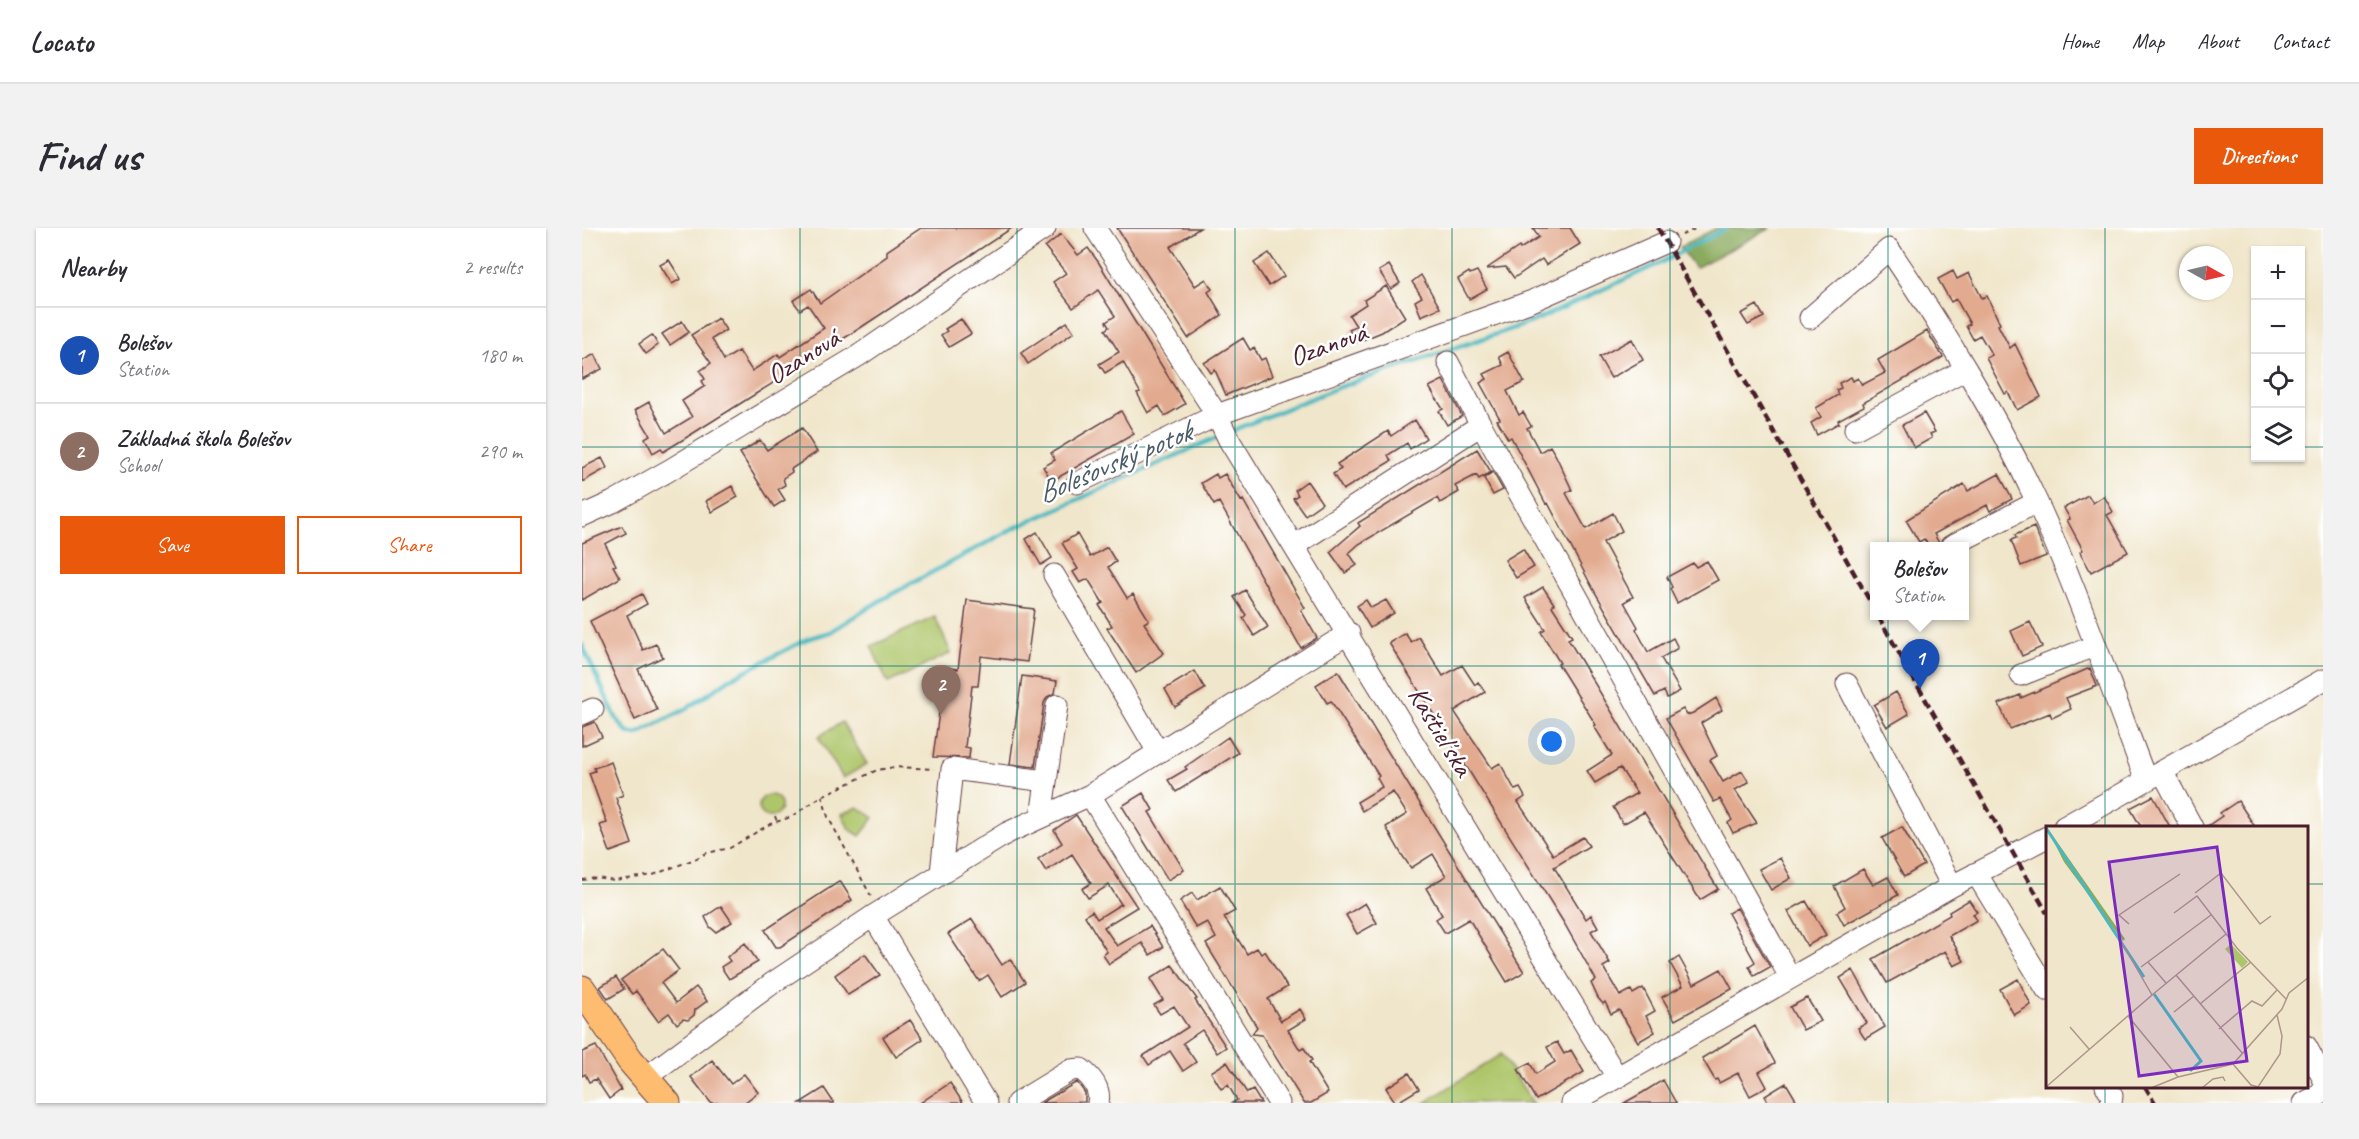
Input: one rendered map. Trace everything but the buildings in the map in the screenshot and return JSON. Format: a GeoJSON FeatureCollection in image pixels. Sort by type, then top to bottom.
{"type":"FeatureCollection","features":[{"type":"Feature","properties":{"kind":"main road"},"geometry":{"type":"LineString","coordinates":[[582,989],[645,1078],[667,1103]]}},
{"type":"Feature","properties":{"kind":"street","name":"Ozanová"},"geometry":{"type":"LineString","coordinates":[[582,516],[613,502],[668,471],[858,356],[1045,228]]}},
{"type":"Feature","properties":{"kind":"street"},"geometry":{"type":"LineString","coordinates":[[1095,228],[1223,428]]}},
{"type":"Feature","properties":{"kind":"street","name":"Ozanová"},"geometry":{"type":"LineString","coordinates":[[1077,483],[1223,428],[1532,301],[1666,242]]}},
{"type":"Feature","properties":{"kind":"street"},"geometry":{"type":"LineString","coordinates":[[1810,318],[1889,249],[1966,369],[2004,435],[2037,502],[2094,646],[2154,775],[2191,826]]}},
{"type":"Feature","properties":{"kind":"street"},"geometry":{"type":"LineString","coordinates":[[1448,362],[1790,977]]}},
{"type":"Feature","properties":{"kind":"street"},"geometry":{"type":"LineString","coordinates":[[1855,429],[1966,369]]}},
{"type":"Feature","properties":{"kind":"street"},"geometry":{"type":"LineString","coordinates":[[1295,545],[1481,425]]}},
{"type":"Feature","properties":{"kind":"street","name":"Kaštieľska"},"geometry":{"type":"LineString","coordinates":[[1223,428],[1617,1077]]}},
{"type":"Feature","properties":{"kind":"street"},"geometry":{"type":"LineString","coordinates":[[1959,542],[2037,502]]}},
{"type":"Feature","properties":{"kind":"street"},"geometry":{"type":"LineString","coordinates":[[1054,575],[1158,752]]}},
{"type":"Feature","properties":{"kind":"street"},"geometry":{"type":"LineString","coordinates":[[645,1078],[874,909],[941,873],[1007,833],[1090,795],[1349,633]]}},
{"type":"Feature","properties":{"kind":"street"},"geometry":{"type":"LineString","coordinates":[[2021,675],[2094,646]]}},
{"type":"Feature","properties":{"kind":"street"},"geometry":{"type":"LineString","coordinates":[[2066,826],[2323,680]]}},
{"type":"Feature","properties":{"kind":"street"},"geometry":{"type":"LineString","coordinates":[[1847,684],[1952,886]]}},
{"type":"Feature","properties":{"kind":"street"},"geometry":{"type":"LineString","coordinates":[[1041,817],[1057,705]]}},
{"type":"Feature","properties":{"kind":"street"},"geometry":{"type":"LineString","coordinates":[[941,873],[952,769],[1046,781]]}},
{"type":"Feature","properties":{"kind":"street"},"geometry":{"type":"LineString","coordinates":[[1090,795],[1279,1103]]}},
{"type":"Feature","properties":{"kind":"street"},"geometry":{"type":"LineString","coordinates":[[1572,1103],[1952,886],[2046,838]]}},
{"type":"Feature","properties":{"kind":"street"},"geometry":{"type":"LineString","coordinates":[[1976,873],[2046,988]]}},
{"type":"Feature","properties":{"kind":"street"},"geometry":{"type":"LineString","coordinates":[[874,909],[986,1103]]}},
{"type":"Feature","properties":{"kind":"street"},"geometry":{"type":"LineString","coordinates":[[2308,1048],[2323,1078]]}},
{"type":"Feature","properties":{"kind":"street"},"geometry":{"type":"LineString","coordinates":[[1017,1103],[1071,1070],[1081,1069],[1090,1076],[1097,1089],[1098,1103]]}},
{"type":"Feature","properties":{"kind":"street"},"geometry":{"type":"LineString","coordinates":[[2107,1088],[2112,1096],[2111,1103]]}},
{"type":"Feature","properties":{"kind":"street"},"geometry":{"type":"LineString","coordinates":[[2304,1103],[2323,1093],[2323,1089]]}},
{"type":"Feature","properties":{"kind":"path"},"geometry":{"type":"LineString","coordinates":[[582,880],[597,878],[614,881],[653,875],[695,860],[707,853],[730,848],[777,822],[791,817],[822,796],[877,770],[895,767],[952,769]]}},
{"type":"Feature","properties":{"kind":"path"},"geometry":{"type":"LineString","coordinates":[[822,796],[828,817],[874,909]]}},
{"type":"Feature","properties":{"kind":"path"},"geometry":{"type":"LineString","coordinates":[[774,816],[777,822]]}},
{"type":"Feature","properties":{"kind":"green space"},"geometry":{"type":"Polygon","coordinates":[[[1716,228],[1771,228],[1695,268],[1680,247],[1716,228]]]}},
{"type":"Feature","properties":{"kind":"green space"},"geometry":{"type":"Polygon","coordinates":[[[935,617],[951,653],[888,683],[871,646],[935,617]]]}},
{"type":"Feature","properties":{"kind":"green space"},"geometry":{"type":"Polygon","coordinates":[[[842,722],[867,764],[843,778],[818,737],[842,722]]]}},
{"type":"Feature","properties":{"kind":"green space"},"geometry":{"type":"Polygon","coordinates":[[[770,795],[778,798],[781,806],[778,814],[770,817],[762,814],[759,806],[762,798],[770,795]]]}},
{"type":"Feature","properties":{"kind":"green space"},"geometry":{"type":"Polygon","coordinates":[[[858,807],[874,818],[860,836],[849,829],[842,814],[858,807]]]}},
{"type":"Feature","properties":{"kind":"green space"},"geometry":{"type":"Polygon","coordinates":[[[1501,1054],[1533,1103],[1425,1103],[1434,1097],[1501,1054]]]}},
{"type":"Feature","properties":{"kind":"waterway","name":"Bolešovský potok"},"geometry":{"type":"LineString","coordinates":[[1231,431],[1337,388],[1532,322],[1658,264],[1727,228]]}},
{"type":"Feature","properties":{"kind":"waterway","name":"Bolešovský potok"},"geometry":{"type":"LineString","coordinates":[[582,645],[616,718],[627,732],[637,734],[686,709],[730,679],[807,639],[830,632],[881,600],[1012,529],[1220,436]]}},
{"type":"Feature","properties":{"kind":"railway"},"geometry":{"type":"LineString","coordinates":[[1658,228],[1870,601]]}},
{"type":"Feature","properties":{"kind":"railway"},"geometry":{"type":"LineString","coordinates":[[1880,620],[2046,911]]}},
{"type":"Feature","properties":{"kind":"railway"},"geometry":{"type":"LineString","coordinates":[[2146,1088],[2155,1103]]}},
{"type":"Feature","properties":{"kind":"place","name":"Bolešov"},"geometry":{"type":"Point","coordinates":[1920,689]}},
{"type":"Feature","properties":{"kind":"place","name":"Základná škola Bolešov"},"geometry":{"type":"Point","coordinates":[941,715]}}]}
